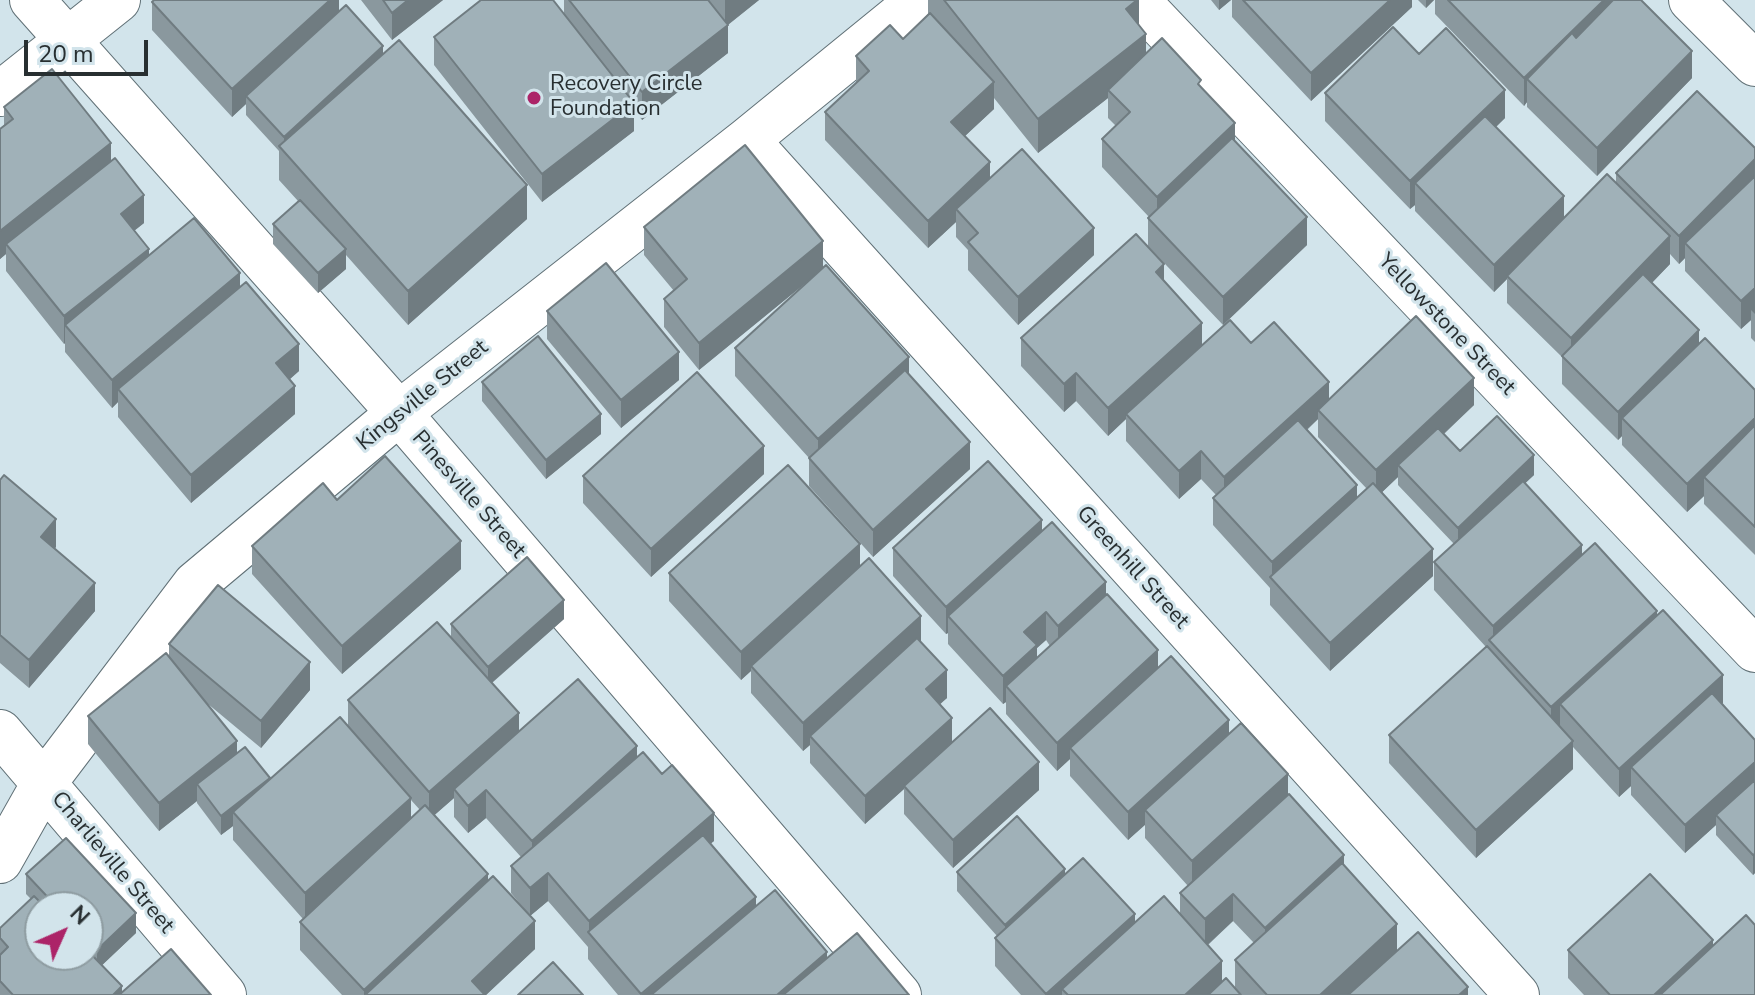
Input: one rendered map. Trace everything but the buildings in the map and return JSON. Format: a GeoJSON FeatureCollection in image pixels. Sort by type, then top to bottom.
{"type":"FeatureCollection","features":[{"type":"Feature","properties":{"kind":"street","name":"Pinesville Street"},"geometry":{"type":"LineString","coordinates":[[32,0],[399,413],[899,995]]}},
{"type":"Feature","properties":{"kind":"street"},"geometry":{"type":"LineString","coordinates":[[0,94],[118,0]]}},
{"type":"Feature","properties":{"kind":"street","name":"Kingsville Street"},"geometry":{"type":"LineString","coordinates":[[0,861],[44,783],[195,584],[399,413],[747,140],[919,0]]}},
{"type":"Feature","properties":{"kind":"street","name":"Yellowstone Street"},"geometry":{"type":"LineString","coordinates":[[1137,0],[1755,650]]}},
{"type":"Feature","properties":{"kind":"street"},"geometry":{"type":"LineString","coordinates":[[1691,0],[1755,64]]}},
{"type":"Feature","properties":{"kind":"street","name":"Greenhill Street"},"geometry":{"type":"LineString","coordinates":[[747,140],[1517,995]]}},
{"type":"Feature","properties":{"kind":"street","name":"Charlieville Street"},"geometry":{"type":"LineString","coordinates":[[0,732],[224,995]]}},
{"type":"Feature","properties":{"kind":"place","name":"Recovery Circle Foundation"},"geometry":{"type":"Point","coordinates":[534,98]}}]}
